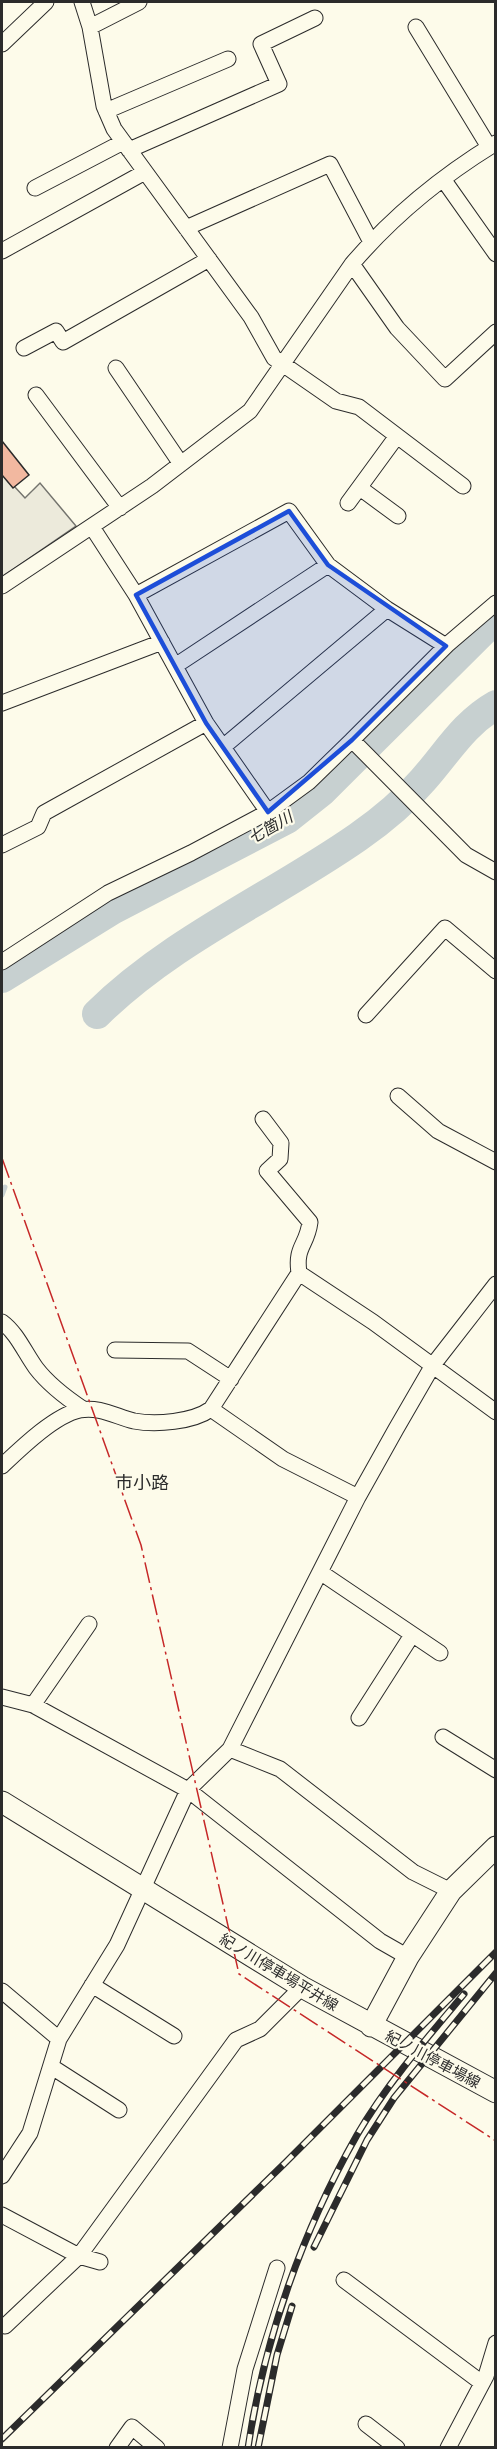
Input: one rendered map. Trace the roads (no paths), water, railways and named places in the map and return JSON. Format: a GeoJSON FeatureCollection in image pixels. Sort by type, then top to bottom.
{"type":"FeatureCollection","features":[{"type":"Feature","properties":{"kind":"main road","name":"紀ノ川停車場平井線"},"geometry":{"type":"LineString","coordinates":[[2,1802],[302,1987],[370,2026]]}},
{"type":"Feature","properties":{"kind":"main road"},"geometry":{"type":"LineString","coordinates":[[370,2026],[408,1957],[451,1891],[495,1847]]}},
{"type":"Feature","properties":{"kind":"main road","name":"紀ノ川停車場線"},"geometry":{"type":"LineString","coordinates":[[370,2026],[495,2092]]}},
{"type":"Feature","properties":{"kind":"street"},"geometry":{"type":"LineString","coordinates":[[2,44],[46,2]]}},
{"type":"Feature","properties":{"kind":"street"},"geometry":{"type":"LineString","coordinates":[[82,2],[90,27],[95,67],[106,111],[126,146],[251,317],[274,358],[336,401],[359,407],[463,486]]}},
{"type":"Feature","properties":{"kind":"street"},"geometry":{"type":"LineString","coordinates":[[90,27],[139,2]]}},
{"type":"Feature","properties":{"kind":"street"},"geometry":{"type":"LineString","coordinates":[[35,188],[126,146],[279,84],[261,44],[315,18]]}},
{"type":"Feature","properties":{"kind":"street"},"geometry":{"type":"LineString","coordinates":[[2,586],[120,508],[250,411],[352,264],[371,242],[396,217],[443,179],[492,145],[416,27]]}},
{"type":"Feature","properties":{"kind":"street"},"geometry":{"type":"LineString","coordinates":[[106,111],[228,59]]}},
{"type":"Feature","properties":{"kind":"street"},"geometry":{"type":"LineString","coordinates":[[186,228],[330,164],[371,242]]}},
{"type":"Feature","properties":{"kind":"street"},"geometry":{"type":"LineString","coordinates":[[2,251],[145,172]]}},
{"type":"Feature","properties":{"kind":"street"},"geometry":{"type":"LineString","coordinates":[[443,179],[495,254]]}},
{"type":"Feature","properties":{"kind":"street"},"geometry":{"type":"LineString","coordinates":[[24,348],[56,331],[63,342],[209,259]]}},
{"type":"Feature","properties":{"kind":"street"},"geometry":{"type":"LineString","coordinates":[[352,264],[397,328],[445,379],[495,332]]}},
{"type":"Feature","properties":{"kind":"street"},"geometry":{"type":"LineString","coordinates":[[116,368],[181,464]]}},
{"type":"Feature","properties":{"kind":"street"},"geometry":{"type":"LineString","coordinates":[[36,395],[120,508]]}},
{"type":"Feature","properties":{"kind":"street"},"geometry":{"type":"LineString","coordinates":[[348,503],[397,436]]}},
{"type":"Feature","properties":{"kind":"street"},"geometry":{"type":"LineString","coordinates":[[360,488],[398,516]]}},
{"type":"Feature","properties":{"kind":"street"},"geometry":{"type":"LineString","coordinates":[[136,595],[289,511],[328,565],[387,609],[446,646]]}},
{"type":"Feature","properties":{"kind":"street"},"geometry":{"type":"LineString","coordinates":[[92,527],[136,595],[206,723],[268,812]]}},
{"type":"Feature","properties":{"kind":"street"},"geometry":{"type":"LineString","coordinates":[[175,666],[328,565]]}},
{"type":"Feature","properties":{"kind":"street"},"geometry":{"type":"LineString","coordinates":[[2,962],[108,893],[191,853],[268,812],[309,782],[354,742],[446,646],[495,603]]}},
{"type":"Feature","properties":{"kind":"street"},"geometry":{"type":"LineString","coordinates":[[223,747],[387,609]]}},
{"type":"Feature","properties":{"kind":"street"},"geometry":{"type":"LineString","coordinates":[[2,703],[162,642]]}},
{"type":"Feature","properties":{"kind":"street"},"geometry":{"type":"LineString","coordinates":[[2,845],[38,827],[44,813],[206,723]]}},
{"type":"Feature","properties":{"kind":"street"},"geometry":{"type":"LineString","coordinates":[[354,742],[466,855],[495,872]]}},
{"type":"Feature","properties":{"kind":"street"},"geometry":{"type":"LineString","coordinates":[[366,1015],[445,928],[495,971]]}},
{"type":"Feature","properties":{"kind":"street"},"geometry":{"type":"LineString","coordinates":[[398,1096],[438,1131],[495,1162]]}},
{"type":"Feature","properties":{"kind":"street"},"geometry":{"type":"LineString","coordinates":[[2,1466],[23,1446],[70,1413],[83,1409],[103,1411],[136,1421],[168,1421],[202,1415],[211,1409],[299,1273],[297,1257],[309,1232],[310,1222],[267,1171],[280,1159],[281,1143],[263,1119]]}},
{"type":"Feature","properties":{"kind":"street"},"geometry":{"type":"LineString","coordinates":[[299,1273],[433,1365],[495,1412]]}},
{"type":"Feature","properties":{"kind":"street"},"geometry":{"type":"LineString","coordinates":[[2,2176],[30,2133],[59,2039],[117,1945],[188,1790],[230,1749],[358,1497],[433,1365],[495,1284]]}},
{"type":"Feature","properties":{"kind":"street"},"geometry":{"type":"LineString","coordinates":[[2,1322],[12,1332],[37,1370],[59,1394],[83,1409]]}},
{"type":"Feature","properties":{"kind":"street"},"geometry":{"type":"LineString","coordinates":[[115,1350],[188,1351],[231,1379]]}},
{"type":"Feature","properties":{"kind":"street"},"geometry":{"type":"LineString","coordinates":[[211,1409],[283,1459],[358,1497]]}},
{"type":"Feature","properties":{"kind":"street"},"geometry":{"type":"LineString","coordinates":[[320,1572],[440,1653]]}},
{"type":"Feature","properties":{"kind":"street"},"geometry":{"type":"LineString","coordinates":[[33,1705],[89,1624]]}},
{"type":"Feature","properties":{"kind":"street"},"geometry":{"type":"LineString","coordinates":[[359,1718],[412,1635]]}},
{"type":"Feature","properties":{"kind":"street"},"geometry":{"type":"LineString","coordinates":[[2,1697],[33,1705],[188,1790],[380,1941],[408,1957]]}},
{"type":"Feature","properties":{"kind":"street"},"geometry":{"type":"LineString","coordinates":[[443,1737],[495,1770]]}},
{"type":"Feature","properties":{"kind":"street"},"geometry":{"type":"LineString","coordinates":[[230,1749],[280,1769],[414,1872],[451,1891]]}},
{"type":"Feature","properties":{"kind":"street"},"geometry":{"type":"LineString","coordinates":[[92,1985],[174,2036]]}},
{"type":"Feature","properties":{"kind":"street"},"geometry":{"type":"LineString","coordinates":[[5,2326],[79,2256],[236,2040],[260,2029],[302,1987]]}},
{"type":"Feature","properties":{"kind":"street"},"geometry":{"type":"LineString","coordinates":[[2,1991],[59,2039]]}},
{"type":"Feature","properties":{"kind":"street"},"geometry":{"type":"LineString","coordinates":[[52,2067],[119,2109]]}},
{"type":"Feature","properties":{"kind":"street"},"geometry":{"type":"LineString","coordinates":[[2,2215],[79,2256],[100,2262]]}},
{"type":"Feature","properties":{"kind":"street"},"geometry":{"type":"LineString","coordinates":[[230,2448],[245,2369],[277,2268]]}},
{"type":"Feature","properties":{"kind":"street"},"geometry":{"type":"LineString","coordinates":[[345,2280],[488,2381]]}},
{"type":"Feature","properties":{"kind":"street"},"geometry":{"type":"LineString","coordinates":[[448,2448],[488,2381],[495,2343]]}},
{"type":"Feature","properties":{"kind":"street"},"geometry":{"type":"LineString","coordinates":[[366,2424],[397,2448]]}},
{"type":"Feature","properties":{"kind":"street"},"geometry":{"type":"LineString","coordinates":[[117,2448],[132,2427],[157,2448]]}},
{"type":"Feature","properties":{"kind":"waterway","name":"七箇川"},"geometry":{"type":"LineString","coordinates":[[2,978],[112,910],[287,819],[321,792],[496,618]]}},
{"type":"Feature","properties":{"kind":"waterway"},"geometry":{"type":"LineString","coordinates":[[97,1014],[126,988],[190,941],[325,859],[375,824],[416,788],[474,721],[496,705]]}},
{"type":"Feature","properties":{"kind":"waterway"},"geometry":{"type":"LineString","coordinates":[[2,1195],[5,1187]]}},
{"type":"Feature","properties":{"kind":"railway"},"geometry":{"type":"LineString","coordinates":[[2,2439],[286,2162],[496,1952]]}},
{"type":"Feature","properties":{"kind":"railway"},"geometry":{"type":"LineString","coordinates":[[314,2247],[367,2140],[394,2098],[496,1973]]}},
{"type":"Feature","properties":{"kind":"railway"},"geometry":{"type":"LineString","coordinates":[[248,2448],[264,2366],[275,2326],[303,2247],[337,2171],[368,2116],[408,2062],[464,1994]]}},
{"type":"Feature","properties":{"kind":"railway"},"geometry":{"type":"LineString","coordinates":[[258,2448],[277,2355],[292,2306]]}},
{"type":"Feature","properties":{"kind":"district","name":"市小路"},"geometry":{"type":"Point","coordinates":[142,1482]}}]}
